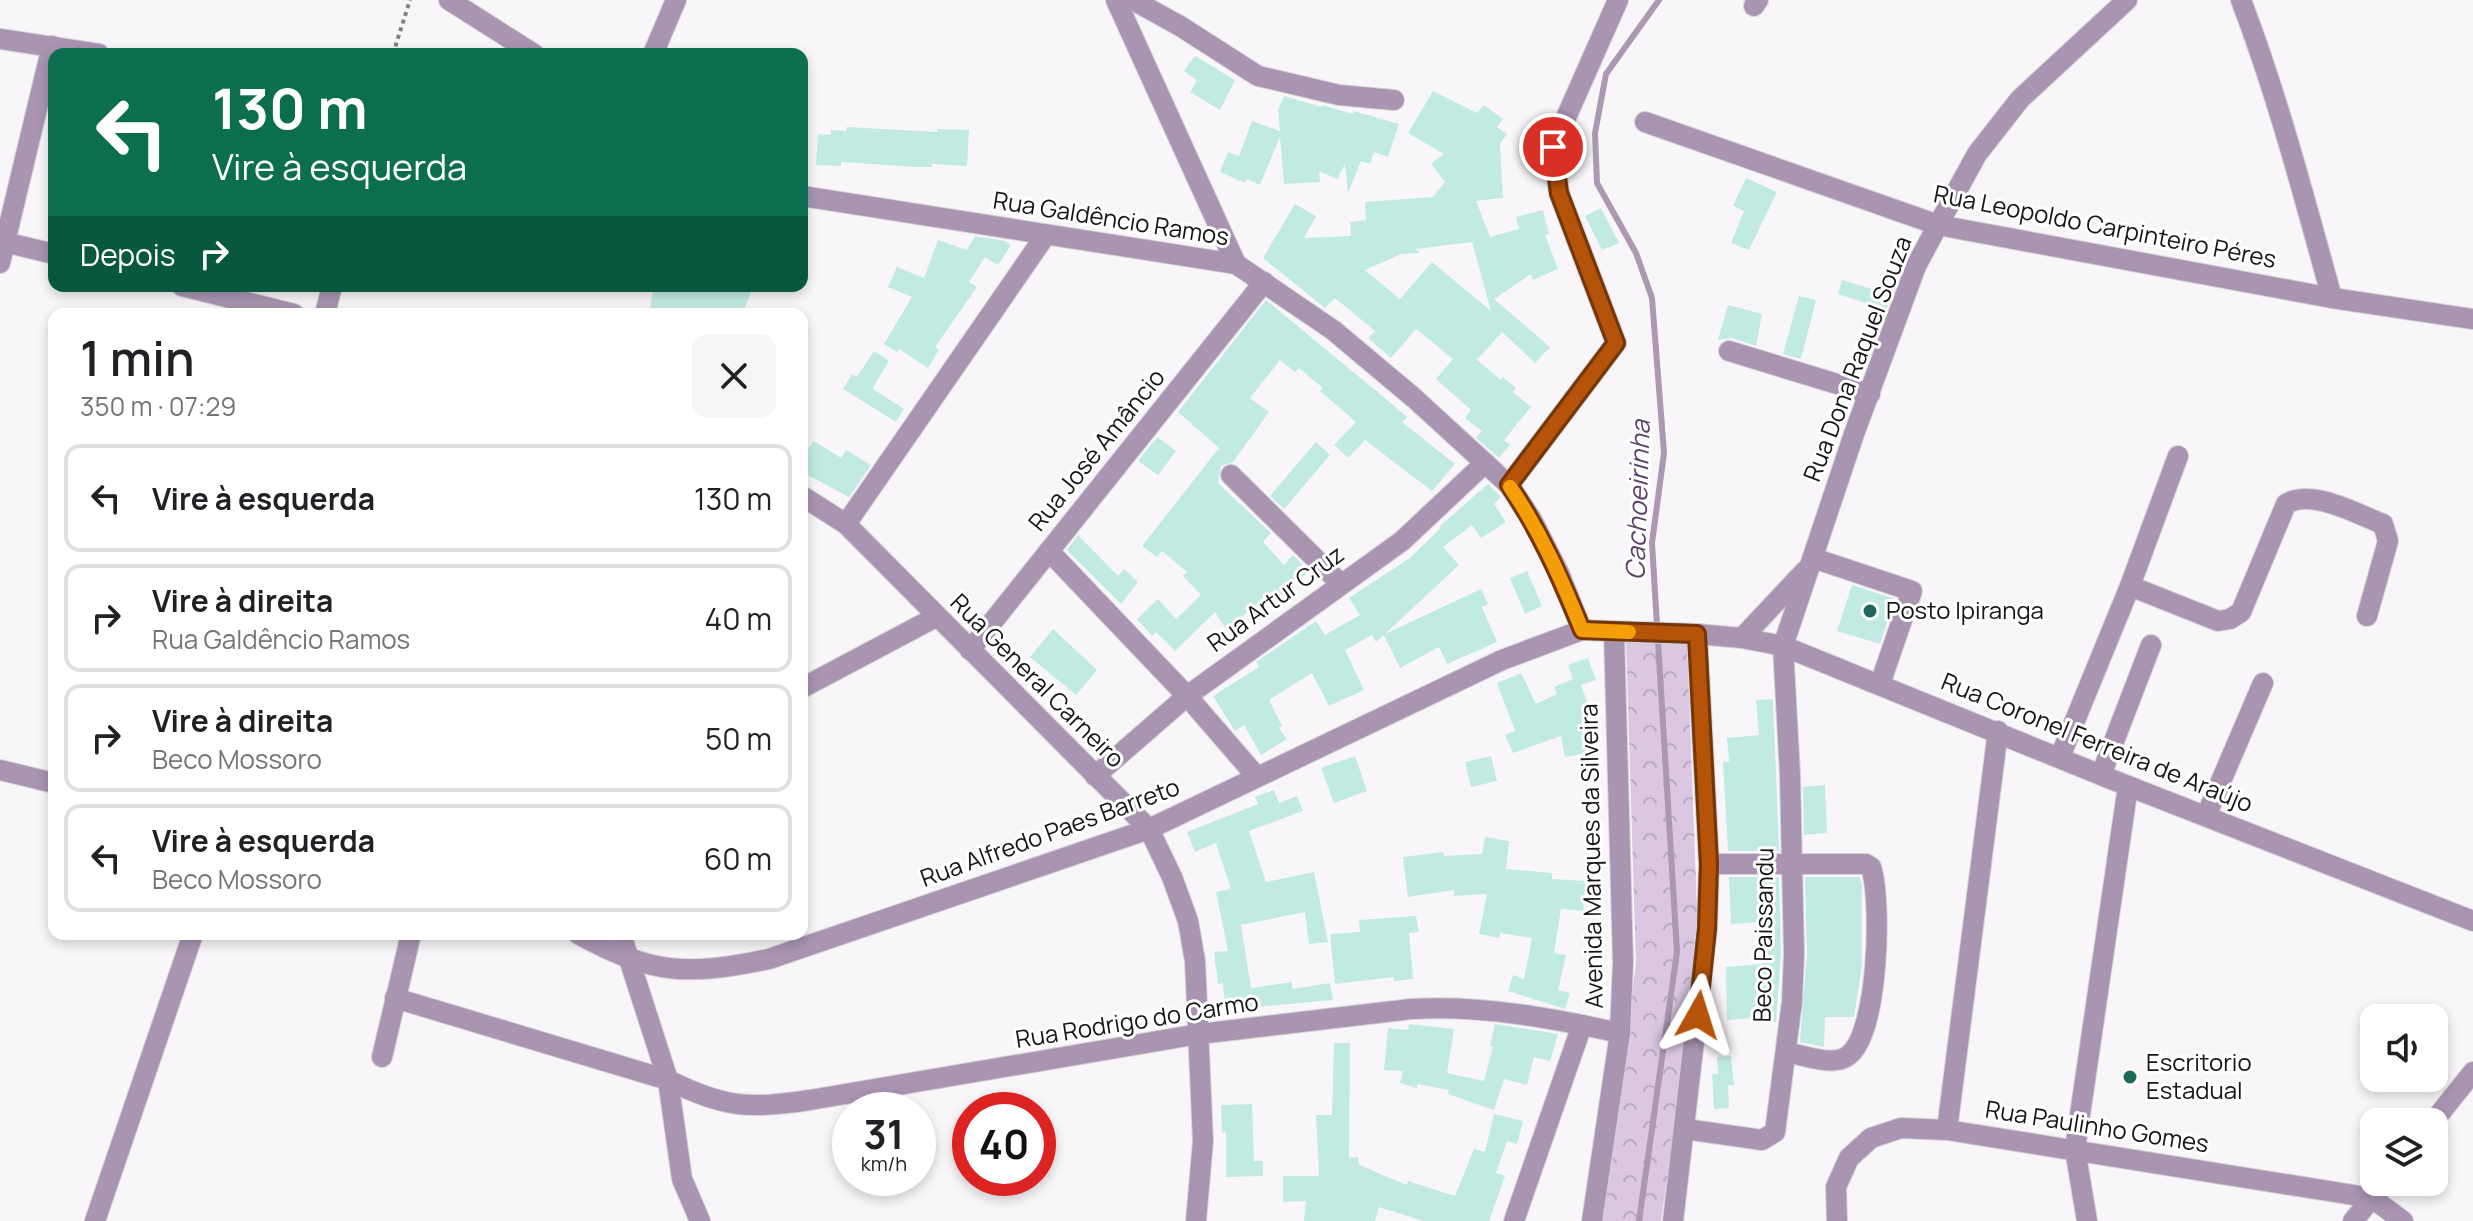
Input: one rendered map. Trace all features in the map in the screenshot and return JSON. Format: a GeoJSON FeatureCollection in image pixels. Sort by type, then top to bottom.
{"type":"FeatureCollection","features":[{"type":"Feature","properties":{"kind":"street"},"geometry":{"type":"LineString","coordinates":[[449,0],[525,48]]}},
{"type":"Feature","properties":{"kind":"street"},"geometry":{"type":"LineString","coordinates":[[656,48],[676,0]]}},
{"type":"Feature","properties":{"kind":"street"},"geometry":{"type":"LineString","coordinates":[[1116,0],[1236,264]]}},
{"type":"Feature","properties":{"kind":"street"},"geometry":{"type":"LineString","coordinates":[[1133,0],[1258,76],[1339,95],[1394,100]]}},
{"type":"Feature","properties":{"kind":"street"},"geometry":{"type":"LineString","coordinates":[[1509,485],[1616,343],[1559,193],[1553,147],[1618,0]]}},
{"type":"Feature","properties":{"kind":"street","name":"Rua Dona Raquel Souza"},"geometry":{"type":"LineString","coordinates":[[1783,646],[1854,434],[1916,266],[1977,154],[2020,99],[2127,0]]}},
{"type":"Feature","properties":{"kind":"street"},"geometry":{"type":"LineString","coordinates":[[2241,0],[2288,139],[2332,298]]}},
{"type":"Feature","properties":{"kind":"street"},"geometry":{"type":"LineString","coordinates":[[0,39],[64,48]]}},
{"type":"Feature","properties":{"kind":"street"},"geometry":{"type":"LineString","coordinates":[[0,263],[2,241],[48,62]]}},
{"type":"Feature","properties":{"kind":"street","name":"Rua Leopoldo Carpinteiro Péres"},"geometry":{"type":"LineString","coordinates":[[1645,122],[1938,225],[2332,298],[2473,319]]}},
{"type":"Feature","properties":{"kind":"street","name":"Rua Galdêncio Ramos"},"geometry":{"type":"LineString","coordinates":[[808,197],[1236,264],[1333,330],[1414,398],[1509,485],[1532,520],[1559,573],[1582,630]]}},
{"type":"Feature","properties":{"kind":"street"},"geometry":{"type":"LineString","coordinates":[[846,524],[1045,236]]}},
{"type":"Feature","properties":{"kind":"street"},"geometry":{"type":"LineString","coordinates":[[2,241],[48,252]]}},
{"type":"Feature","properties":{"kind":"street","name":"Rua José Amâncio"},"geometry":{"type":"LineString","coordinates":[[970,650],[1264,282]]}},
{"type":"Feature","properties":{"kind":"street"},"geometry":{"type":"LineString","coordinates":[[206,292],[270,308]]}},
{"type":"Feature","properties":{"kind":"street"},"geometry":{"type":"LineString","coordinates":[[1729,351],[1870,394]]}},
{"type":"Feature","properties":{"kind":"street"},"geometry":{"type":"LineString","coordinates":[[2060,757],[2130,586],[2178,456]]}},
{"type":"Feature","properties":{"kind":"street","name":"Rua Artur Cruz"},"geometry":{"type":"LineString","coordinates":[[1095,776],[1187,696],[1402,541],[1485,463]]}},
{"type":"Feature","properties":{"kind":"street"},"geometry":{"type":"LineString","coordinates":[[1231,475],[1341,584]]}},
{"type":"Feature","properties":{"kind":"street"},"geometry":{"type":"LineString","coordinates":[[2130,586],[2218,621],[2230,619],[2241,612],[2286,504],[2295,498],[2309,497],[2383,524],[2387,531],[2388,541],[2367,616]]}},
{"type":"Feature","properties":{"kind":"street","name":"Rua General Carneiro"},"geometry":{"type":"LineString","coordinates":[[808,500],[846,524],[1149,829],[1172,877],[1188,921],[1195,961],[1203,1141],[1196,1221]]}},
{"type":"Feature","properties":{"kind":"street"},"geometry":{"type":"LineString","coordinates":[[1049,551],[1187,696],[1257,777]]}},
{"type":"Feature","properties":{"kind":"street"},"geometry":{"type":"LineString","coordinates":[[1812,562],[1912,591],[1880,684]]}},
{"type":"Feature","properties":{"kind":"street","name":"Rua Dona Raquel Souza"},"geometry":{"type":"LineString","coordinates":[[1742,638],[1812,562]]}},
{"type":"Feature","properties":{"kind":"street"},"geometry":{"type":"LineString","coordinates":[[808,685],[936,617]]}},
{"type":"Feature","properties":{"kind":"street","name":"Rua Alfredo Paes Barreto"},"geometry":{"type":"LineString","coordinates":[[590,940],[630,960],[671,969],[733,966],[769,959],[1149,829],[1502,660],[1582,630],[1688,633]]}},
{"type":"Feature","properties":{"kind":"street","name":"Avenida Marques da Silveira"},"geometry":{"type":"LineString","coordinates":[[1592,1221],[1620,1033],[1623,962],[1619,632]]}},
{"type":"Feature","properties":{"kind":"street"},"geometry":{"type":"LineString","coordinates":[[1673,1221],[1707,929],[1709,864],[1688,633]]}},
{"type":"Feature","properties":{"kind":"street","name":"Rua Coronel Ferreira de Araújo"},"geometry":{"type":"LineString","coordinates":[[1688,633],[1783,646],[2473,921]]}},
{"type":"Feature","properties":{"kind":"street"},"geometry":{"type":"LineString","coordinates":[[2101,775],[2151,645]]}},
{"type":"Feature","properties":{"kind":"street","name":"Beco Paissandu"},"geometry":{"type":"LineString","coordinates":[[1685,1129],[1762,1140],[1775,1132],[1793,966],[1783,646]]}},
{"type":"Feature","properties":{"kind":"street"},"geometry":{"type":"LineString","coordinates":[[2206,816],[2263,683]]}},
{"type":"Feature","properties":{"kind":"street"},"geometry":{"type":"LineString","coordinates":[[1947,1130],[1998,731]]}},
{"type":"Feature","properties":{"kind":"street"},"geometry":{"type":"LineString","coordinates":[[0,770],[48,782]]}},
{"type":"Feature","properties":{"kind":"street"},"geometry":{"type":"LineString","coordinates":[[2087,1221],[2075,1149],[2128,786]]}},
{"type":"Feature","properties":{"kind":"street"},"geometry":{"type":"LineString","coordinates":[[1709,864],[1866,864],[1871,867],[1876,909],[1876,950],[1865,1028],[1851,1053],[1844,1058],[1834,1060],[1786,1052]]}},
{"type":"Feature","properties":{"kind":"street"},"geometry":{"type":"LineString","coordinates":[[95,1221],[191,940]]}},
{"type":"Feature","properties":{"kind":"street"},"geometry":{"type":"LineString","coordinates":[[382,1057],[410,940]]}},
{"type":"Feature","properties":{"kind":"street"},"geometry":{"type":"LineString","coordinates":[[623,940],[668,1080],[682,1179],[700,1221]]}},
{"type":"Feature","properties":{"kind":"street","name":"Rua Rodrigo do Carmo"},"geometry":{"type":"LineString","coordinates":[[395,998],[668,1080],[706,1099],[741,1106],[772,1106],[1199,1034],[1445,1007],[1495,1011],[1620,1033]]}},
{"type":"Feature","properties":{"kind":"street"},"geometry":{"type":"LineString","coordinates":[[1514,1221],[1582,1025]]}},
{"type":"Feature","properties":{"kind":"street"},"geometry":{"type":"LineString","coordinates":[[2444,1108],[2473,1072]]}},
{"type":"Feature","properties":{"kind":"street","name":"Rua Paulinho Gomes"},"geometry":{"type":"LineString","coordinates":[[1837,1221],[1836,1187],[1849,1158],[1871,1138],[1901,1128],[1947,1130],[2360,1188]]}},
{"type":"Feature","properties":{"kind":"street"},"geometry":{"type":"LineString","coordinates":[[2353,1221],[2373,1196]]}},
{"type":"Feature","properties":{"kind":"street","name":"Rua Paulinho Gomes"},"geometry":{"type":"LineString","coordinates":[[2383,1196],[2403,1221]]}},
{"type":"Feature","properties":{"kind":"path"},"geometry":{"type":"LineString","coordinates":[[395,48],[410,0]]}},
{"type":"Feature","properties":{"kind":"green space"},"geometry":{"type":"Polygon","coordinates":[[[1626,639],[1687,640],[1699,963],[1661,1221],[1599,1221],[1636,965],[1626,639]]]}},
{"type":"Feature","properties":{"kind":"building"},"geometry":{"type":"Polygon","coordinates":[[[1195,56],[1235,80],[1220,110],[1190,92],[1197,81],[1184,71],[1195,56]]]}},
{"type":"Feature","properties":{"kind":"building"},"geometry":{"type":"Polygon","coordinates":[[[1433,91],[1477,113],[1484,105],[1503,119],[1497,127],[1507,134],[1500,144],[1503,198],[1476,201],[1490,237],[1519,229],[1516,217],[1543,210],[1549,234],[1545,235],[1558,269],[1533,280],[1531,274],[1494,299],[1550,347],[1535,363],[1502,332],[1477,360],[1516,388],[1513,392],[1531,407],[1504,440],[1510,445],[1499,458],[1476,438],[1482,431],[1465,418],[1471,410],[1436,379],[1453,359],[1416,329],[1391,358],[1368,338],[1375,331],[1335,298],[1325,308],[1263,258],[1295,204],[1316,216],[1304,238],[1351,236],[1350,222],[1366,220],[1365,202],[1433,197],[1445,182],[1431,164],[1444,154],[1408,133],[1433,91]],[[1472,242],[1416,249],[1420,253],[1401,254],[1365,270],[1400,299],[1432,262],[1491,311],[1472,242]]]}},
{"type":"Feature","properties":{"kind":"building"},"geometry":{"type":"Polygon","coordinates":[[[1284,96],[1399,124],[1388,157],[1374,152],[1370,164],[1361,161],[1348,193],[1345,164],[1337,179],[1319,171],[1320,182],[1284,184],[1280,137],[1260,185],[1247,179],[1245,183],[1220,172],[1228,152],[1239,156],[1252,121],[1280,131],[1278,110],[1284,96]]]}},
{"type":"Feature","properties":{"kind":"building"},"geometry":{"type":"Polygon","coordinates":[[[847,127],[937,132],[938,129],[969,130],[967,166],[932,164],[932,167],[917,167],[841,162],[841,166],[816,165],[818,134],[831,135],[831,130],[846,131],[847,127]]]}},
{"type":"Feature","properties":{"kind":"building"},"geometry":{"type":"Polygon","coordinates":[[[1746,178],[1777,192],[1749,250],[1731,243],[1744,211],[1733,206],[1746,178]]]}},
{"type":"Feature","properties":{"kind":"building"},"geometry":{"type":"Polygon","coordinates":[[[1601,208],[1619,243],[1602,250],[1585,216],[1601,208]]]}},
{"type":"Feature","properties":{"kind":"building"},"geometry":{"type":"Polygon","coordinates":[[[975,236],[1005,241],[1011,245],[998,265],[985,257],[969,282],[977,287],[935,347],[939,350],[928,368],[899,349],[897,352],[884,344],[912,297],[888,287],[897,267],[924,278],[938,240],[967,250],[975,236]]]}},
{"type":"Feature","properties":{"kind":"building"},"geometry":{"type":"Polygon","coordinates":[[[1842,280],[1891,295],[1886,310],[1838,294],[1842,280]]]}},
{"type":"Feature","properties":{"kind":"building"},"geometry":{"type":"Polygon","coordinates":[[[653,292],[751,292],[745,308],[650,308],[653,292]]]}},
{"type":"Feature","properties":{"kind":"building"},"geometry":{"type":"Polygon","coordinates":[[[1799,296],[1816,300],[1801,359],[1783,354],[1799,296]]]}},
{"type":"Feature","properties":{"kind":"building"},"geometry":{"type":"Polygon","coordinates":[[[1266,300],[1407,417],[1402,422],[1455,464],[1432,491],[1365,440],[1348,458],[1334,445],[1356,422],[1299,368],[1295,372],[1280,360],[1250,398],[1269,412],[1233,462],[1221,466],[1218,483],[1271,533],[1263,542],[1284,565],[1293,555],[1309,571],[1271,605],[1267,599],[1238,619],[1241,624],[1228,632],[1215,612],[1175,651],[1156,632],[1152,636],[1137,619],[1158,599],[1176,619],[1201,595],[1183,576],[1187,572],[1162,551],[1157,557],[1142,546],[1219,448],[1178,412],[1266,300]]]}},
{"type":"Feature","properties":{"kind":"building"},"geometry":{"type":"Polygon","coordinates":[[[1728,305],[1762,314],[1756,346],[1732,338],[1718,340],[1728,305]]]}},
{"type":"Feature","properties":{"kind":"building"},"geometry":{"type":"Polygon","coordinates":[[[874,351],[889,361],[873,389],[904,409],[896,422],[843,389],[852,374],[857,377],[874,351]]]}},
{"type":"Feature","properties":{"kind":"building"},"geometry":{"type":"Polygon","coordinates":[[[1157,437],[1176,451],[1158,475],[1138,461],[1157,437]]]}},
{"type":"Feature","properties":{"kind":"building"},"geometry":{"type":"Polygon","coordinates":[[[814,441],[841,458],[846,450],[871,465],[849,497],[808,475],[808,450],[814,441]]]}},
{"type":"Feature","properties":{"kind":"building"},"geometry":{"type":"Polygon","coordinates":[[[1316,442],[1330,455],[1284,509],[1270,496],[1316,442]]]}},
{"type":"Feature","properties":{"kind":"building"},"geometry":{"type":"Polygon","coordinates":[[[1488,484],[1501,497],[1494,504],[1506,522],[1481,538],[1472,525],[1443,547],[1459,565],[1385,634],[1481,589],[1488,604],[1482,607],[1497,642],[1447,664],[1439,647],[1400,668],[1384,635],[1376,642],[1372,635],[1345,650],[1364,690],[1329,706],[1312,673],[1269,700],[1282,726],[1279,728],[1287,739],[1261,755],[1244,725],[1235,731],[1213,696],[1259,667],[1256,662],[1316,621],[1325,635],[1360,615],[1349,598],[1410,558],[1440,526],[1488,484]]]}},
{"type":"Feature","properties":{"kind":"building"},"geometry":{"type":"Polygon","coordinates":[[[1078,535],[1118,576],[1124,569],[1138,582],[1121,604],[1067,550],[1078,535]]]}},
{"type":"Feature","properties":{"kind":"building"},"geometry":{"type":"Polygon","coordinates":[[[1527,571],[1542,606],[1525,614],[1510,578],[1527,571]]]}},
{"type":"Feature","properties":{"kind":"building","name":"Posto Ipiranga"},"geometry":{"type":"Polygon","coordinates":[[[1852,585],[1895,599],[1880,644],[1837,631],[1852,585]]]}},
{"type":"Feature","properties":{"kind":"building"},"geometry":{"type":"Polygon","coordinates":[[[1053,629],[1097,670],[1076,695],[1030,657],[1053,629]]]}},
{"type":"Feature","properties":{"kind":"building"},"geometry":{"type":"Polygon","coordinates":[[[1588,658],[1596,680],[1581,685],[1595,722],[1586,725],[1592,752],[1565,757],[1561,736],[1513,753],[1505,735],[1515,731],[1497,683],[1521,673],[1536,704],[1557,694],[1554,687],[1573,679],[1568,665],[1588,658]]]}},
{"type":"Feature","properties":{"kind":"building"},"geometry":{"type":"Polygon","coordinates":[[[1773,699],[1779,851],[1728,851],[1723,762],[1729,762],[1727,738],[1759,735],[1756,700],[1773,699]]]}},
{"type":"Feature","properties":{"kind":"building"},"geometry":{"type":"Polygon","coordinates":[[[1355,756],[1367,791],[1334,803],[1321,768],[1355,756]]]}},
{"type":"Feature","properties":{"kind":"building"},"geometry":{"type":"Polygon","coordinates":[[[1491,756],[1497,781],[1471,787],[1465,762],[1491,756]]]}},
{"type":"Feature","properties":{"kind":"building"},"geometry":{"type":"Polygon","coordinates":[[[1825,785],[1827,833],[1804,835],[1803,787],[1825,785]]]}},
{"type":"Feature","properties":{"kind":"building"},"geometry":{"type":"Polygon","coordinates":[[[1274,790],[1279,803],[1297,796],[1303,811],[1249,831],[1266,882],[1314,872],[1328,942],[1309,944],[1305,912],[1241,925],[1251,988],[1292,982],[1292,989],[1330,983],[1333,1000],[1266,1006],[1226,1015],[1223,983],[1218,984],[1214,952],[1228,951],[1216,892],[1231,889],[1216,843],[1195,852],[1187,832],[1258,804],[1255,797],[1274,790]]]}},
{"type":"Feature","properties":{"kind":"building"},"geometry":{"type":"Polygon","coordinates":[[[1485,837],[1509,841],[1506,869],[1552,873],[1552,879],[1586,881],[1583,911],[1561,909],[1554,953],[1566,955],[1558,990],[1570,993],[1565,1009],[1508,991],[1513,975],[1524,979],[1532,938],[1500,933],[1499,938],[1479,934],[1487,894],[1454,896],[1454,890],[1408,897],[1403,857],[1443,852],[1444,856],[1482,854],[1485,837]]]}},
{"type":"Feature","properties":{"kind":"building"},"geometry":{"type":"Polygon","coordinates":[[[1729,877],[1779,877],[1781,954],[1776,1022],[1767,1023],[1767,1017],[1727,1020],[1726,967],[1762,964],[1759,922],[1731,924],[1729,877]]]}},
{"type":"Feature","properties":{"kind":"building"},"geometry":{"type":"Polygon","coordinates":[[[1805,877],[1860,877],[1862,886],[1862,966],[1854,1017],[1825,1017],[1824,1047],[1800,1042],[1807,954],[1805,877]]]}},
{"type":"Feature","properties":{"kind":"building"},"geometry":{"type":"Polygon","coordinates":[[[1416,916],[1419,932],[1409,933],[1413,979],[1394,981],[1394,977],[1335,984],[1330,934],[1360,932],[1359,920],[1416,916]]]}},
{"type":"Feature","properties":{"kind":"building"},"geometry":{"type":"Polygon","coordinates":[[[1409,1024],[1454,1029],[1447,1073],[1484,1081],[1495,1024],[1558,1034],[1550,1061],[1534,1057],[1527,1085],[1504,1079],[1494,1110],[1448,1094],[1449,1090],[1418,1084],[1417,1088],[1400,1083],[1403,1071],[1384,1070],[1388,1028],[1408,1030],[1409,1024]]]}},
{"type":"Feature","properties":{"kind":"building"},"geometry":{"type":"Polygon","coordinates":[[[1334,1043],[1350,1043],[1349,1158],[1358,1157],[1359,1165],[1407,1185],[1408,1181],[1455,1196],[1474,1149],[1485,1152],[1494,1114],[1523,1121],[1517,1144],[1507,1141],[1496,1173],[1505,1176],[1489,1221],[1423,1221],[1379,1207],[1375,1221],[1304,1221],[1306,1201],[1283,1202],[1283,1176],[1319,1176],[1316,1115],[1332,1115],[1334,1043]]]}},
{"type":"Feature","properties":{"kind":"building"},"geometry":{"type":"Polygon","coordinates":[[[1731,1056],[1734,1085],[1728,1085],[1729,1108],[1714,1109],[1712,1074],[1718,1074],[1717,1057],[1731,1056]]]}},
{"type":"Feature","properties":{"kind":"building"},"geometry":{"type":"Polygon","coordinates":[[[1252,1104],[1254,1161],[1263,1161],[1263,1176],[1226,1177],[1226,1132],[1222,1133],[1221,1105],[1252,1104]]]}},
{"type":"Feature","properties":{"kind":"waterway","name":"Cachoeirinha"},"geometry":{"type":"LineString","coordinates":[[1639,1221],[1677,952],[1652,543],[1664,453],[1652,298],[1636,253],[1597,183],[1595,133],[1606,74],[1659,0]]}},
{"type":"Feature","properties":{"kind":"slow traffic"},"geometry":{"type":"LineString","coordinates":[[1510,487],[1532,520],[1559,573],[1582,630],[1629,632]]}},
{"type":"Feature","properties":{"kind":"place","name":"Posto Ipiranga"},"geometry":{"type":"Point","coordinates":[1870,611]}},
{"type":"Feature","properties":{"kind":"place","name":"Escritorio Estadual"},"geometry":{"type":"Point","coordinates":[2130,1077]}},
{"type":"Feature","properties":{"kind":"route"},"geometry":{"type":"LineString","coordinates":[[1553,147],[1559,193],[1616,343],[1509,485],[1532,520],[1559,573],[1582,630],[1697,634],[1709,864],[1707,929],[1698,1015]]}}]}
